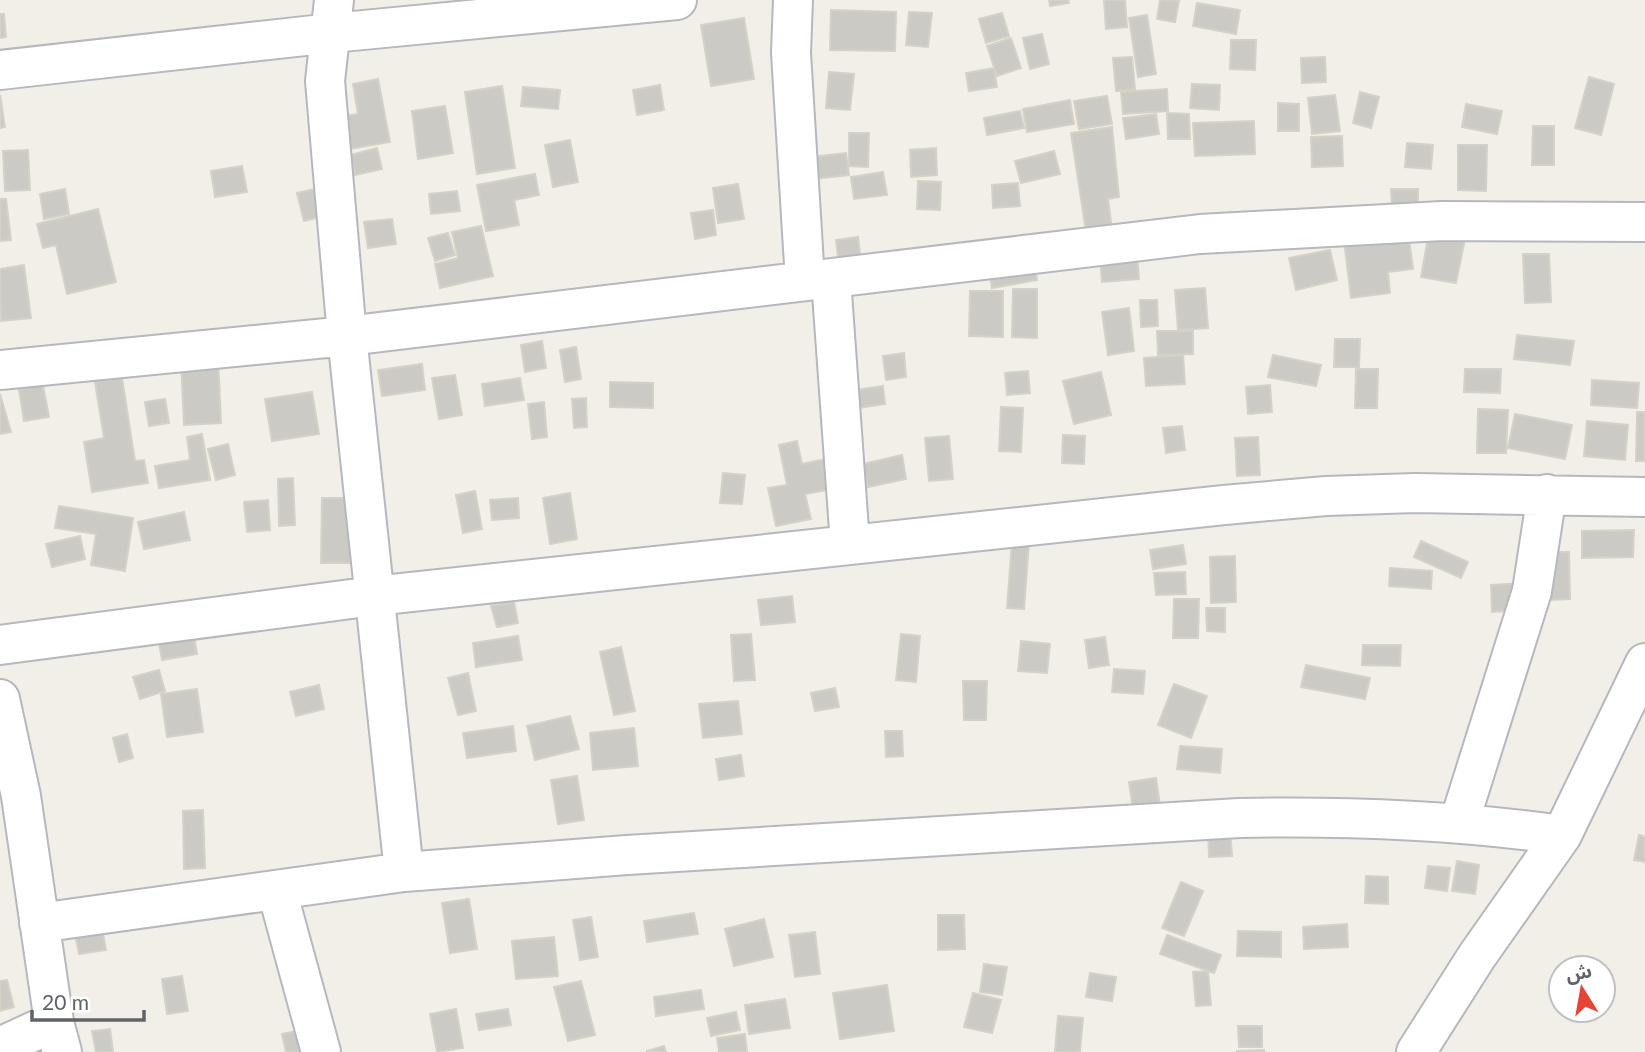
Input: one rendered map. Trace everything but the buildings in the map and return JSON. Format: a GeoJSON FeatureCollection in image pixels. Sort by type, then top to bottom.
{"type":"FeatureCollection","features":[{"type":"Feature","properties":{"kind":"street"},"geometry":{"type":"LineString","coordinates":[[0,70],[333,16],[677,0]]}},
{"type":"Feature","properties":{"kind":"street"},"geometry":{"type":"LineString","coordinates":[[793,0],[791,53],[850,544]]}},
{"type":"Feature","properties":{"kind":"street"},"geometry":{"type":"LineString","coordinates":[[333,16],[325,81],[347,336],[404,872]]}},
{"type":"Feature","properties":{"kind":"street"},"geometry":{"type":"LineString","coordinates":[[0,370],[347,336],[974,259],[1252,230],[1443,221],[1645,222]]}},
{"type":"Feature","properties":{"kind":"street"},"geometry":{"type":"LineString","coordinates":[[1459,823],[1529,603],[1547,494]]}},
{"type":"Feature","properties":{"kind":"street"},"geometry":{"type":"LineString","coordinates":[[0,645],[374,596],[1326,496],[1547,494],[1645,497]]}},
{"type":"Feature","properties":{"kind":"street"},"geometry":{"type":"LineString","coordinates":[[1416,1052],[1477,956],[1562,835],[1645,663]]}},
{"type":"Feature","properties":{"kind":"street"},"geometry":{"type":"LineString","coordinates":[[0,699],[11,801],[39,923],[58,1037],[0,1046]]}},
{"type":"Feature","properties":{"kind":"street"},"geometry":{"type":"LineString","coordinates":[[39,923],[404,872],[627,855],[1239,818],[1317,817],[1459,823],[1562,835]]}},
{"type":"Feature","properties":{"kind":"street"},"geometry":{"type":"LineString","coordinates":[[277,891],[321,1052]]}}]}
